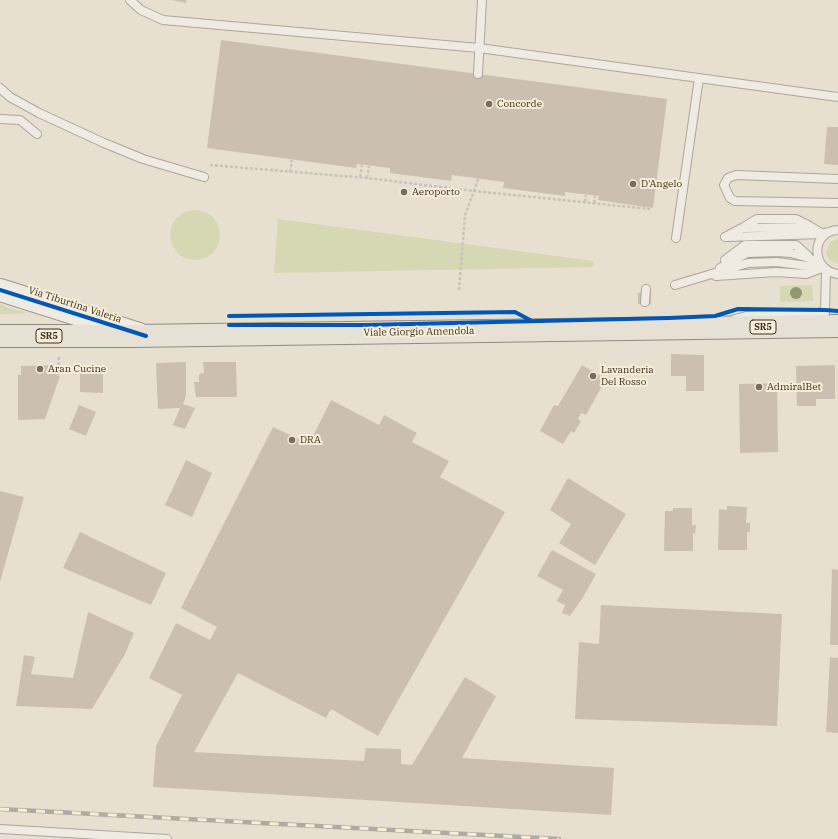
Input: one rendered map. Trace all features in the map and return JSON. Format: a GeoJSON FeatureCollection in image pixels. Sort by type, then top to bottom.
{"type":"FeatureCollection","features":[{"type":"Feature","properties":{"kind":"main road","name":"Viale Giorgio Amendola"},"geometry":{"type":"LineString","coordinates":[[0,336],[146,336],[702,328],[829,320]]}},
{"type":"Feature","properties":{"kind":"street","name":"Via Tiburtina Valeria"},"geometry":{"type":"LineString","coordinates":[[0,290],[146,336]]}},
{"type":"Feature","properties":{"kind":"lane"},"geometry":{"type":"LineString","coordinates":[[130,0],[141,10],[163,20],[479,48],[838,97]]}},
{"type":"Feature","properties":{"kind":"lane"},"geometry":{"type":"LineString","coordinates":[[478,74],[482,0]]}},
{"type":"Feature","properties":{"kind":"lane"},"geometry":{"type":"LineString","coordinates":[[676,238],[698,78]]}},
{"type":"Feature","properties":{"kind":"lane"},"geometry":{"type":"LineString","coordinates":[[0,88],[10,97],[40,113],[104,143],[142,159],[204,177]]}},
{"type":"Feature","properties":{"kind":"lane"},"geometry":{"type":"LineString","coordinates":[[0,119],[20,120],[37,134]]}},
{"type":"Feature","properties":{"kind":"lane"},"geometry":{"type":"LineString","coordinates":[[838,179],[736,174],[728,178],[724,185],[727,194],[735,201],[838,203]]}},
{"type":"Feature","properties":{"kind":"lane"},"geometry":{"type":"LineString","coordinates":[[826,233],[811,227],[742,228],[725,237],[826,233],[838,230]]}},
{"type":"Feature","properties":{"kind":"lane"},"geometry":{"type":"LineString","coordinates":[[826,233],[817,248],[819,262],[825,269],[829,320]]}},
{"type":"Feature","properties":{"kind":"lane"},"geometry":{"type":"LineString","coordinates":[[674,285],[704,276],[747,253],[791,253],[809,258],[825,269],[838,274]]}},
{"type":"Feature","properties":{"kind":"lane"},"geometry":{"type":"LineString","coordinates":[[704,276],[776,272],[806,274],[825,269]]}},
{"type":"Feature","properties":{"kind":"lane"},"geometry":{"type":"LineString","coordinates":[[645,302],[646,289]]}},
{"type":"Feature","properties":{"kind":"lane"},"geometry":{"type":"LineString","coordinates":[[0,829],[167,839]]}},
{"type":"Feature","properties":{"kind":"path"},"geometry":{"type":"LineString","coordinates":[[290,172],[292,160]]}},
{"type":"Feature","properties":{"kind":"path"},"geometry":{"type":"LineString","coordinates":[[204,165],[360,177],[474,191],[650,209]]}},
{"type":"Feature","properties":{"kind":"path"},"geometry":{"type":"LineString","coordinates":[[360,177],[362,165]]}},
{"type":"Feature","properties":{"kind":"path"},"geometry":{"type":"LineString","coordinates":[[367,178],[369,166]]}},
{"type":"Feature","properties":{"kind":"path"},"geometry":{"type":"LineString","coordinates":[[459,290],[465,215],[478,179]]}},
{"type":"Feature","properties":{"kind":"path"},"geometry":{"type":"LineString","coordinates":[[585,202],[586,194]]}},
{"type":"Feature","properties":{"kind":"path"},"geometry":{"type":"LineString","coordinates":[[594,203],[595,196]]}},
{"type":"Feature","properties":{"kind":"path"},"geometry":{"type":"LineString","coordinates":[[58,375],[59,355]]}},
{"type":"Feature","properties":{"kind":"green space"},"geometry":{"type":"Polygon","coordinates":[[[190,210],[200,210],[213,217],[220,230],[220,240],[213,253],[200,260],[190,260],[181,256],[174,249],[170,240],[170,230],[174,221],[181,214],[190,210]]]}},
{"type":"Feature","properties":{"kind":"green space"},"geometry":{"type":"Polygon","coordinates":[[[278,219],[594,261],[593,267],[274,273],[278,219]]]}},
{"type":"Feature","properties":{"kind":"green space"},"geometry":{"type":"Polygon","coordinates":[[[838,239],[838,264],[829,260],[826,253],[830,242],[838,239]]]}},
{"type":"Feature","properties":{"kind":"green space"},"geometry":{"type":"Polygon","coordinates":[[[812,285],[813,301],[780,302],[780,286],[812,285]]]}},
{"type":"Feature","properties":{"kind":"green space"},"geometry":{"type":"Polygon","coordinates":[[[0,304],[8,308],[29,313],[0,314],[0,304]]]}},
{"type":"Feature","properties":{"kind":"building"},"geometry":{"type":"Polygon","coordinates":[[[171,0],[186,0],[186,3],[171,0]]]}},
{"type":"Feature","properties":{"kind":"building"},"geometry":{"type":"Polygon","coordinates":[[[221,40],[667,99],[653,208],[598,200],[599,196],[565,192],[565,196],[503,188],[504,182],[452,175],[451,181],[390,173],[390,168],[357,164],[356,168],[207,148],[221,40]]]}},
{"type":"Feature","properties":{"kind":"building"},"geometry":{"type":"Polygon","coordinates":[[[827,127],[838,127],[838,165],[824,164],[827,127]]]}},
{"type":"Feature","properties":{"kind":"building"},"geometry":{"type":"Polygon","coordinates":[[[638,293],[651,293],[651,304],[638,304],[638,293]]]}},
{"type":"Feature","properties":{"kind":"building"},"geometry":{"type":"Polygon","coordinates":[[[671,354],[704,355],[704,391],[686,391],[686,376],[671,376],[671,354]]]}},
{"type":"Feature","properties":{"kind":"building"},"geometry":{"type":"Polygon","coordinates":[[[186,362],[186,396],[183,404],[195,408],[185,429],[173,425],[180,408],[158,409],[156,363],[186,362]]]}},
{"type":"Feature","properties":{"kind":"building"},"geometry":{"type":"Polygon","coordinates":[[[203,362],[236,362],[237,397],[196,397],[194,382],[199,382],[199,374],[204,373],[203,362]]]}},
{"type":"Feature","properties":{"kind":"building"},"geometry":{"type":"Polygon","coordinates":[[[56,365],[56,375],[60,376],[45,419],[18,420],[18,375],[21,375],[21,366],[56,365]]]}},
{"type":"Feature","properties":{"kind":"building"},"geometry":{"type":"Polygon","coordinates":[[[582,365],[606,379],[586,415],[581,413],[578,419],[581,421],[574,433],[571,431],[563,444],[540,431],[554,405],[558,406],[582,365]]]}},
{"type":"Feature","properties":{"kind":"building"},"geometry":{"type":"Polygon","coordinates":[[[835,365],[835,399],[816,399],[816,406],[797,406],[796,366],[835,365]]]}},
{"type":"Feature","properties":{"kind":"building"},"geometry":{"type":"Polygon","coordinates":[[[80,367],[103,368],[103,393],[80,392],[80,367]]]}},
{"type":"Feature","properties":{"kind":"building"},"geometry":{"type":"Polygon","coordinates":[[[777,383],[778,452],[740,453],[739,384],[777,383]]]}},
{"type":"Feature","properties":{"kind":"building"},"geometry":{"type":"Polygon","coordinates":[[[331,400],[379,425],[384,415],[417,433],[412,442],[449,461],[440,477],[505,512],[378,736],[331,709],[326,718],[238,673],[194,752],[364,761],[366,748],[401,749],[401,764],[412,765],[465,677],[496,696],[462,758],[614,768],[611,815],[153,787],[156,746],[182,695],[149,678],[176,623],[210,640],[217,627],[181,608],[273,427],[309,444],[331,400]]]}},
{"type":"Feature","properties":{"kind":"building"},"geometry":{"type":"Polygon","coordinates":[[[79,405],[96,412],[86,436],[69,429],[79,405]]]}},
{"type":"Feature","properties":{"kind":"building"},"geometry":{"type":"Polygon","coordinates":[[[186,460],[212,473],[192,517],[165,505],[186,460]]]}},
{"type":"Feature","properties":{"kind":"building"},"geometry":{"type":"Polygon","coordinates":[[[568,478],[626,514],[595,565],[559,543],[571,524],[550,510],[568,478]]]}},
{"type":"Feature","properties":{"kind":"building"},"geometry":{"type":"Polygon","coordinates":[[[0,491],[24,497],[0,582],[0,491]]]}},
{"type":"Feature","properties":{"kind":"building"},"geometry":{"type":"Polygon","coordinates":[[[727,506],[747,507],[746,523],[750,523],[750,532],[747,532],[747,550],[718,550],[719,509],[727,510],[727,506]]]}},
{"type":"Feature","properties":{"kind":"building"},"geometry":{"type":"Polygon","coordinates":[[[673,508],[692,508],[692,525],[696,525],[695,534],[693,533],[693,551],[664,551],[665,511],[673,511],[673,508]]]}},
{"type":"Feature","properties":{"kind":"building"},"geometry":{"type":"Polygon","coordinates":[[[80,532],[166,573],[151,605],[63,568],[80,532]]]}},
{"type":"Feature","properties":{"kind":"building"},"geometry":{"type":"Polygon","coordinates":[[[552,550],[596,574],[582,599],[570,616],[562,613],[565,605],[557,601],[563,590],[537,576],[552,550]]]}},
{"type":"Feature","properties":{"kind":"building"},"geometry":{"type":"Polygon","coordinates":[[[832,569],[838,570],[838,645],[830,645],[832,569]]]}},
{"type":"Feature","properties":{"kind":"building"},"geometry":{"type":"Polygon","coordinates":[[[601,605],[782,614],[777,726],[575,719],[579,642],[599,644],[601,605]]]}},
{"type":"Feature","properties":{"kind":"building"},"geometry":{"type":"Polygon","coordinates":[[[88,612],[134,633],[125,654],[92,709],[16,706],[24,655],[35,657],[31,674],[73,678],[88,612]]]}},
{"type":"Feature","properties":{"kind":"building"},"geometry":{"type":"Polygon","coordinates":[[[830,657],[838,658],[838,733],[826,732],[830,657]]]}},
{"type":"Feature","properties":{"kind":"railway"},"geometry":{"type":"LineString","coordinates":[[0,809],[559,839]]}},
{"type":"Feature","properties":{"kind":"cycle path"},"geometry":{"type":"LineString","coordinates":[[0,290],[146,336]]}},
{"type":"Feature","properties":{"kind":"cycle path"},"geometry":{"type":"LineString","coordinates":[[229,325],[366,325],[669,318],[715,316],[738,309],[838,311]]}},
{"type":"Feature","properties":{"kind":"cycle path"},"geometry":{"type":"LineString","coordinates":[[229,316],[515,312],[530,320]]}},
{"type":"Feature","properties":{"kind":"place","name":"Concorde"},"geometry":{"type":"Point","coordinates":[489,104]}},
{"type":"Feature","properties":{"kind":"place","name":"D'Angelo"},"geometry":{"type":"Point","coordinates":[633,184]}},
{"type":"Feature","properties":{"kind":"place","name":"Aeroporto"},"geometry":{"type":"Point","coordinates":[404,192]}},
{"type":"Feature","properties":{"kind":"place","name":"Aran Cucine"},"geometry":{"type":"Point","coordinates":[40,369]}},
{"type":"Feature","properties":{"kind":"place","name":"Lavanderia Del Rosso"},"geometry":{"type":"Point","coordinates":[593,376]}},
{"type":"Feature","properties":{"kind":"place","name":"AdmiralBet"},"geometry":{"type":"Point","coordinates":[759,387]}},
{"type":"Feature","properties":{"kind":"place","name":"DRA"},"geometry":{"type":"Point","coordinates":[292,440]}}]}
